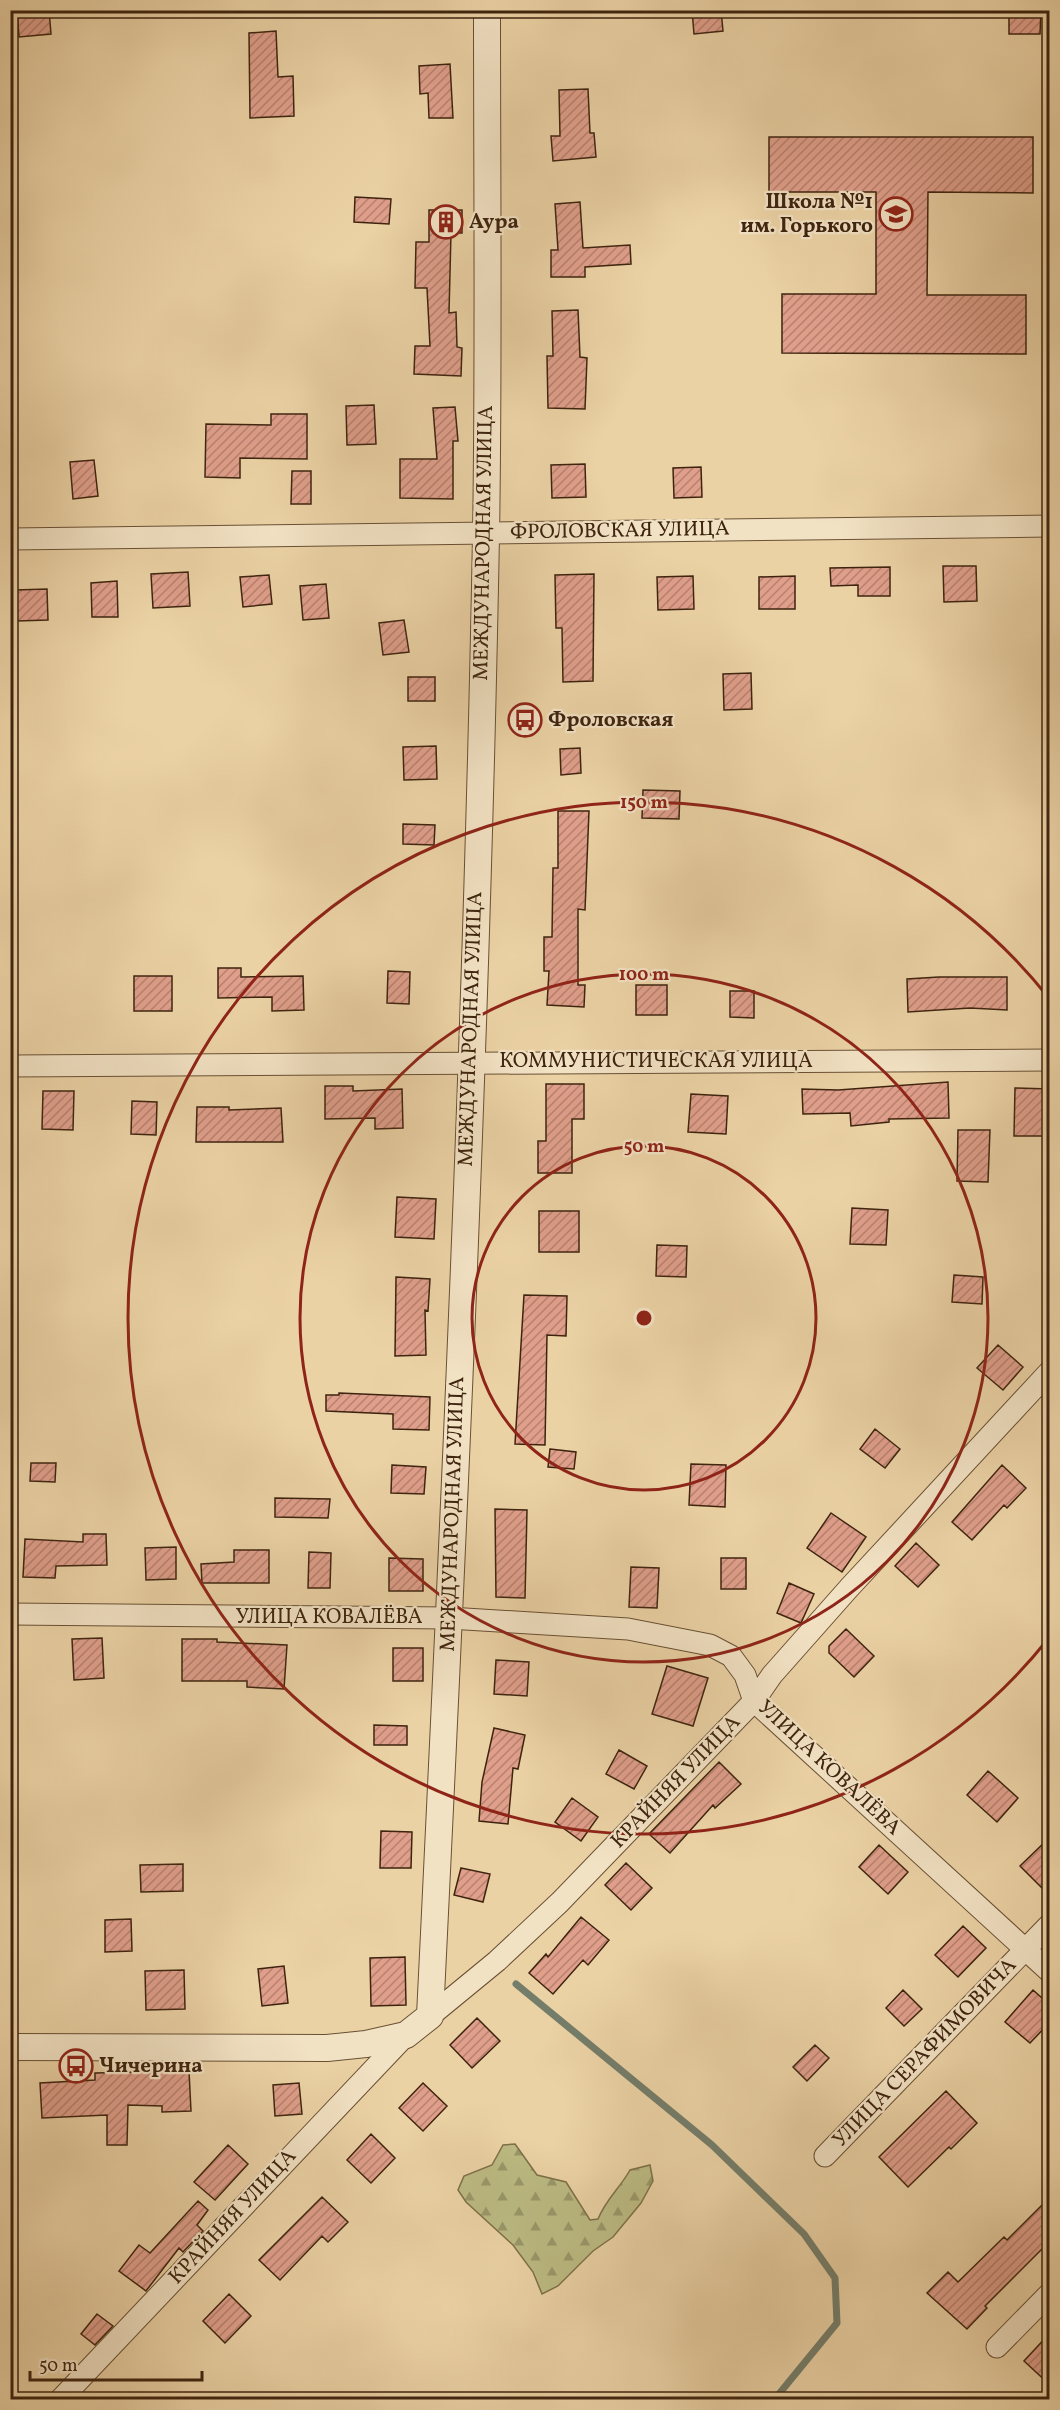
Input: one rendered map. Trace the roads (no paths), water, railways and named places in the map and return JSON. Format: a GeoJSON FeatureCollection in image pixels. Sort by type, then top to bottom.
{"type":"FeatureCollection","features":[{"type":"Feature","properties":{"kind":"street","name":"МЕЖДУНАРОДНАЯ УЛИЦА"},"geometry":{"type":"LineString","coordinates":[[430,2016],[449,1618],[471,1062],[486,533],[487,10]]}},
{"type":"Feature","properties":{"kind":"street","name":"ФРОЛОВСКАЯ УЛИЦА"},"geometry":{"type":"LineString","coordinates":[[10,539],[1050,526]]}},
{"type":"Feature","properties":{"kind":"street","name":"КОММУНИСТИЧЕСКАЯ УЛИЦА"},"geometry":{"type":"LineString","coordinates":[[10,1066],[1050,1060]]}},
{"type":"Feature","properties":{"kind":"street","name":"КРАЙНЯЯ УЛИЦА"},"geometry":{"type":"LineString","coordinates":[[430,2016],[497,1961],[560,1902],[754,1701],[772,1675],[849,1588],[1050,1371]]}},
{"type":"Feature","properties":{"kind":"street","name":"УЛИЦА КОВАЛЁВА"},"geometry":{"type":"LineString","coordinates":[[10,1614],[449,1618],[627,1629],[710,1645],[731,1656],[745,1675],[754,1701],[1050,1972]]}},
{"type":"Feature","properties":{"kind":"street","name":"УЛИЦА СЕРАФИМОВИЧА"},"geometry":{"type":"LineString","coordinates":[[825,2156],[1050,1924]]}},
{"type":"Feature","properties":{"kind":"street"},"geometry":{"type":"LineString","coordinates":[[10,2047],[327,2048],[366,2044],[406,2035],[430,2016]]}},
{"type":"Feature","properties":{"kind":"street","name":"КРАЙНЯЯ УЛИЦА"},"geometry":{"type":"LineString","coordinates":[[60,2400],[406,2035]]}},
{"type":"Feature","properties":{"kind":"street"},"geometry":{"type":"LineString","coordinates":[[997,2347],[1050,2293]]}},
{"type":"Feature","properties":{"kind":"waterway"},"geometry":{"type":"LineString","coordinates":[[516,1984],[712,2145],[804,2234],[835,2278],[837,2323],[774,2400]]}},
{"type":"Feature","properties":{"kind":"place","name":"Школа №1 им. Горького"},"geometry":{"type":"Point","coordinates":[896,214]}},
{"type":"Feature","properties":{"kind":"place","name":"Аура"},"geometry":{"type":"Point","coordinates":[446,222]}},
{"type":"Feature","properties":{"kind":"place","name":"Фроловская"},"geometry":{"type":"Point","coordinates":[525,720]}},
{"type":"Feature","properties":{"kind":"place","name":"Чичерина"},"geometry":{"type":"Point","coordinates":[76,2066]}}]}
